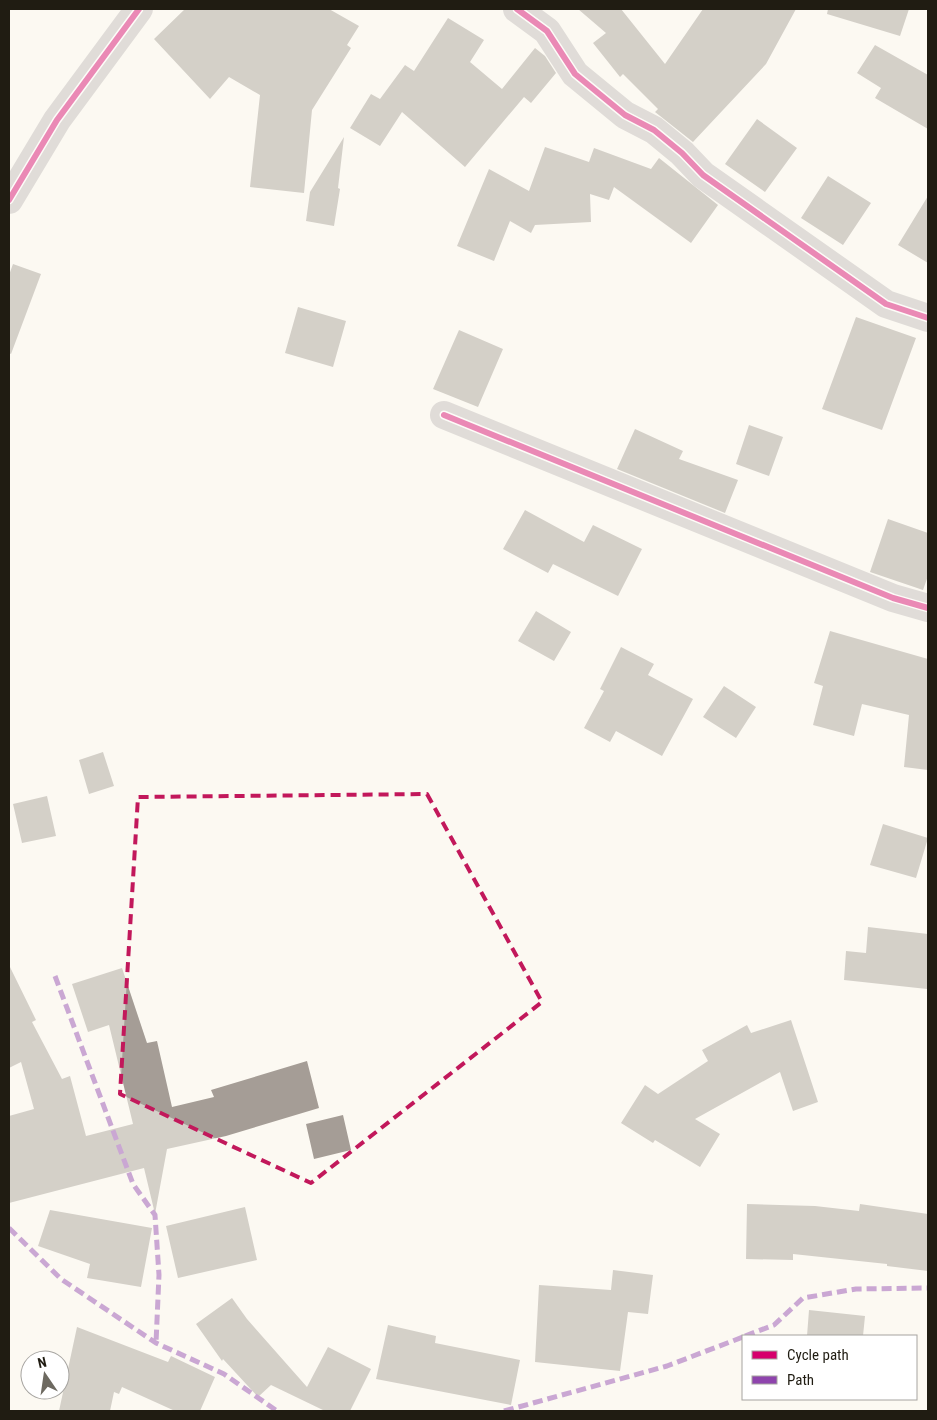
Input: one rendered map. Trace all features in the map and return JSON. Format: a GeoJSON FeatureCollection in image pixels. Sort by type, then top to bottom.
{"type":"FeatureCollection","features":[{"type":"Feature","properties":{"kind":"street"},"geometry":{"type":"LineString","coordinates":[[9,200],[57,120],[137,9]]}},
{"type":"Feature","properties":{"kind":"street"},"geometry":{"type":"LineString","coordinates":[[516,9],[547,31],[575,74],[625,115],[654,130],[682,153],[703,176],[886,304],[928,318]]}},
{"type":"Feature","properties":{"kind":"street"},"geometry":{"type":"LineString","coordinates":[[444,416],[893,598],[928,608]]}},
{"type":"Feature","properties":{"kind":"highlighted area"},"geometry":{"type":"Polygon","coordinates":[[[427,794],[542,1002],[311,1183],[120,1094],[138,797],[427,794]]]}},
{"type":"Feature","properties":{"kind":"building"},"geometry":{"type":"Polygon","coordinates":[[[185,9],[329,9],[359,26],[347,45],[351,48],[312,110],[304,193],[250,187],[260,95],[229,77],[210,99],[154,39],[185,9]]]}},
{"type":"Feature","properties":{"kind":"building"},"geometry":{"type":"Polygon","coordinates":[[[578,9],[621,9],[665,64],[703,9],[796,9],[766,64],[693,142],[655,112],[658,109],[623,74],[620,77],[593,43],[606,33],[578,9]]]}},
{"type":"Feature","properties":{"kind":"building"},"geometry":{"type":"Polygon","coordinates":[[[828,9],[909,9],[900,36],[827,14],[828,9]]]}},
{"type":"Feature","properties":{"kind":"building"},"geometry":{"type":"Polygon","coordinates":[[[448,18],[484,40],[470,62],[502,89],[535,48],[545,56],[556,73],[531,103],[524,97],[465,167],[402,112],[380,146],[350,128],[371,94],[380,99],[405,65],[414,71],[448,18]]]}},
{"type":"Feature","properties":{"kind":"building"},"geometry":{"type":"Polygon","coordinates":[[[875,45],[928,75],[928,129],[875,98],[881,88],[857,73],[875,45]]]}},
{"type":"Feature","properties":{"kind":"building"},"geometry":{"type":"Polygon","coordinates":[[[757,119],[797,148],[765,192],[725,164],[757,119]]]}},
{"type":"Feature","properties":{"kind":"building"},"geometry":{"type":"Polygon","coordinates":[[[344,137],[338,188],[340,189],[334,226],[306,221],[310,192],[344,137]]]}},
{"type":"Feature","properties":{"kind":"building"},"geometry":{"type":"Polygon","coordinates":[[[545,147],[589,162],[594,148],[651,169],[659,158],[718,205],[691,243],[614,187],[609,200],[590,194],[591,222],[535,225],[531,233],[510,221],[494,261],[457,246],[489,169],[529,191],[545,147]]]}},
{"type":"Feature","properties":{"kind":"building"},"geometry":{"type":"Polygon","coordinates":[[[828,176],[871,203],[843,245],[801,218],[828,176]]]}},
{"type":"Feature","properties":{"kind":"building"},"geometry":{"type":"Polygon","coordinates":[[[928,196],[928,263],[898,245],[928,196]]]}},
{"type":"Feature","properties":{"kind":"building"},"geometry":{"type":"Polygon","coordinates":[[[13,264],[41,274],[11,354],[9,353],[9,275],[13,264]]]}},
{"type":"Feature","properties":{"kind":"building"},"geometry":{"type":"Polygon","coordinates":[[[298,307],[346,321],[333,367],[285,353],[298,307]]]}},
{"type":"Feature","properties":{"kind":"building"},"geometry":{"type":"Polygon","coordinates":[[[856,317],[916,338],[882,430],[822,409],[856,317]]]}},
{"type":"Feature","properties":{"kind":"building"},"geometry":{"type":"Polygon","coordinates":[[[459,330],[503,349],[478,407],[433,389],[459,330]]]}},
{"type":"Feature","properties":{"kind":"building"},"geometry":{"type":"Polygon","coordinates":[[[749,425],[783,437],[769,476],[736,464],[749,425]]]}},
{"type":"Feature","properties":{"kind":"building"},"geometry":{"type":"Polygon","coordinates":[[[635,429],[683,451],[679,459],[738,480],[725,513],[617,469],[635,429]]]}},
{"type":"Feature","properties":{"kind":"building"},"geometry":{"type":"Polygon","coordinates":[[[525,510],[584,542],[593,525],[642,549],[618,596],[553,564],[548,573],[503,549],[525,510]]]}},
{"type":"Feature","properties":{"kind":"building"},"geometry":{"type":"Polygon","coordinates":[[[888,519],[928,533],[928,576],[923,590],[870,572],[888,519]]]}},
{"type":"Feature","properties":{"kind":"building"},"geometry":{"type":"Polygon","coordinates":[[[536,611],[571,632],[554,661],[518,641],[536,611]]]}},
{"type":"Feature","properties":{"kind":"building"},"geometry":{"type":"Polygon","coordinates":[[[830,631],[928,659],[928,770],[904,767],[909,715],[862,704],[854,736],[813,725],[823,686],[814,683],[830,631]]]}},
{"type":"Feature","properties":{"kind":"building"},"geometry":{"type":"Polygon","coordinates":[[[621,647],[654,664],[648,675],[693,699],[662,756],[616,731],[610,742],[584,728],[604,691],[600,689],[621,647]]]}},
{"type":"Feature","properties":{"kind":"building"},"geometry":{"type":"Polygon","coordinates":[[[724,686],[756,707],[736,738],[703,717],[724,686]]]}},
{"type":"Feature","properties":{"kind":"building"},"geometry":{"type":"Polygon","coordinates":[[[103,752],[114,786],[89,794],[79,760],[103,752]]]}},
{"type":"Feature","properties":{"kind":"building"},"geometry":{"type":"Polygon","coordinates":[[[47,796],[56,836],[22,843],[13,804],[47,796]]]}},
{"type":"Feature","properties":{"kind":"building"},"geometry":{"type":"Polygon","coordinates":[[[883,824],[928,838],[916,878],[870,865],[883,824]]]}},
{"type":"Feature","properties":{"kind":"building"},"geometry":{"type":"Polygon","coordinates":[[[868,927],[928,934],[927,989],[844,980],[846,951],[866,953],[868,927]]]}},
{"type":"Feature","properties":{"kind":"building"},"geometry":{"type":"Polygon","coordinates":[[[9,965],[36,1020],[32,1022],[62,1079],[70,1076],[86,1136],[133,1124],[109,1025],[88,1032],[72,984],[122,968],[147,1043],[157,1041],[172,1107],[214,1097],[211,1090],[307,1061],[319,1108],[226,1136],[167,1149],[155,1214],[144,1168],[9,1203],[9,1116],[34,1109],[21,1062],[9,1068],[9,965]]]}},
{"type":"Feature","properties":{"kind":"building"},"geometry":{"type":"Polygon","coordinates":[[[791,1020],[818,1102],[793,1111],[780,1072],[695,1119],[720,1134],[700,1167],[655,1140],[653,1143],[621,1123],[645,1085],[658,1094],[708,1061],[702,1050],[747,1025],[751,1033],[791,1020]]]}},
{"type":"Feature","properties":{"kind":"building"},"geometry":{"type":"Polygon","coordinates":[[[343,1115],[351,1150],[314,1159],[306,1124],[343,1115]]]}},
{"type":"Feature","properties":{"kind":"building"},"geometry":{"type":"Polygon","coordinates":[[[747,1204],[815,1206],[859,1211],[860,1204],[928,1214],[928,1271],[887,1266],[887,1264],[793,1254],[793,1260],[746,1259],[747,1204]]]}},
{"type":"Feature","properties":{"kind":"building"},"geometry":{"type":"Polygon","coordinates":[[[245,1207],[257,1260],[178,1278],[166,1226],[245,1207]]]}},
{"type":"Feature","properties":{"kind":"building"},"geometry":{"type":"Polygon","coordinates":[[[50,1210],[152,1228],[141,1287],[87,1278],[90,1264],[38,1246],[50,1210]]]}},
{"type":"Feature","properties":{"kind":"building"},"geometry":{"type":"Polygon","coordinates":[[[613,1270],[653,1275],[648,1314],[628,1312],[620,1371],[535,1362],[539,1285],[611,1290],[613,1270]]]}},
{"type":"Feature","properties":{"kind":"building"},"geometry":{"type":"Polygon","coordinates":[[[232,1298],[247,1319],[307,1387],[328,1347],[371,1369],[350,1411],[325,1411],[271,1385],[258,1397],[223,1359],[222,1361],[196,1324],[232,1298]]]}},
{"type":"Feature","properties":{"kind":"building"},"geometry":{"type":"Polygon","coordinates":[[[809,1310],[865,1316],[863,1335],[807,1335],[809,1310]]]}},
{"type":"Feature","properties":{"kind":"building"},"geometry":{"type":"Polygon","coordinates":[[[388,1325],[436,1336],[435,1343],[520,1360],[511,1405],[376,1379],[388,1325]]]}},
{"type":"Feature","properties":{"kind":"building"},"geometry":{"type":"Polygon","coordinates":[[[77,1327],[168,1362],[171,1356],[215,1377],[200,1411],[175,1411],[122,1387],[119,1394],[114,1392],[110,1411],[59,1411],[61,1400],[70,1400],[70,1360],[77,1327]]]}},
{"type":"Feature","properties":{"kind":"marked path"},"geometry":{"type":"LineString","coordinates":[[55,976],[133,1184],[155,1215],[159,1275],[156,1343]]}},
{"type":"Feature","properties":{"kind":"marked path"},"geometry":{"type":"LineString","coordinates":[[9,1228],[61,1279],[156,1343],[224,1374],[277,1411]]}},
{"type":"Feature","properties":{"kind":"marked path"},"geometry":{"type":"LineString","coordinates":[[748,1335],[774,1325],[803,1298],[856,1289],[928,1288]]}},
{"type":"Feature","properties":{"kind":"marked path"},"geometry":{"type":"LineString","coordinates":[[504,1411],[667,1366],[742,1337]]}},
{"type":"Feature","properties":{"kind":"cycle path"},"geometry":{"type":"LineString","coordinates":[[9,200],[57,120],[139,9]]}},
{"type":"Feature","properties":{"kind":"cycle path"},"geometry":{"type":"LineString","coordinates":[[517,9],[547,31],[575,74],[625,115],[654,130],[682,153],[703,175],[886,304],[928,318]]}},
{"type":"Feature","properties":{"kind":"cycle path"},"geometry":{"type":"LineString","coordinates":[[444,415],[893,598],[928,608]]}}]}
